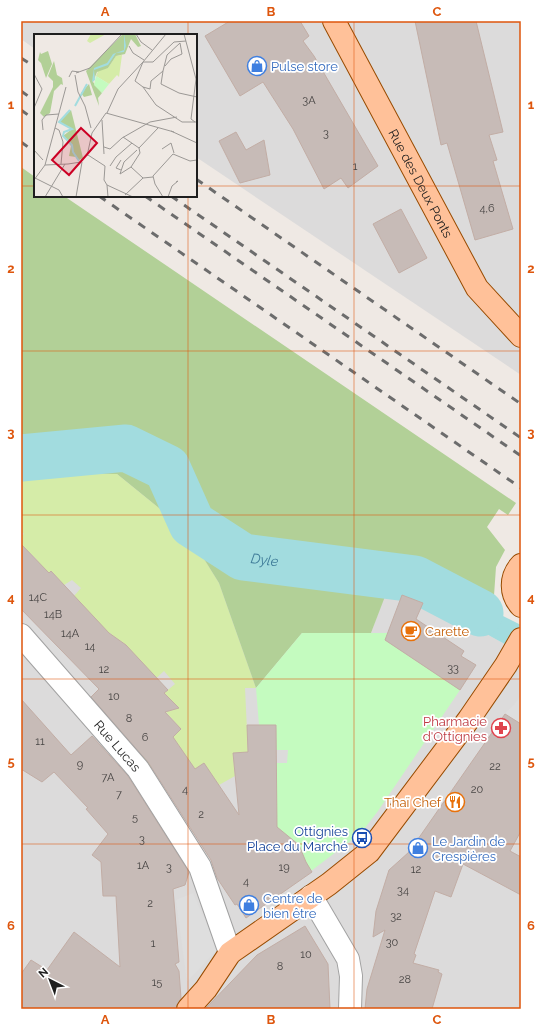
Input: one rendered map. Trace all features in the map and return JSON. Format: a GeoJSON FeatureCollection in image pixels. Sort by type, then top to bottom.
{"type":"FeatureCollection","features":[{"type":"Feature","properties":{"kind":"main road","name":"Rue des Deux Ponts"},"geometry":{"type":"LineString","coordinates":[[334,21],[477,288],[521,336]]}},
{"type":"Feature","properties":{"kind":"main road"},"geometry":{"type":"LineString","coordinates":[[188,1009],[206,989],[230,953],[311,896],[369,852],[469,719],[519,628],[512,584],[513,578],[521,565]]}},
{"type":"Feature","properties":{"kind":"street","name":"Rue Lucas"},"geometry":{"type":"LineString","coordinates":[[21,635],[138,768],[200,867],[230,953]]}},
{"type":"Feature","properties":{"kind":"street"},"geometry":{"type":"LineString","coordinates":[[311,896],[348,959],[351,976],[350,1009]]}},
{"type":"Feature","properties":{"kind":"shaded area"},"geometry":{"type":"Polygon","coordinates":[[[21,21],[521,21],[521,375],[197,158],[197,34],[34,34],[34,48],[21,39],[21,21]]]}},
{"type":"Feature","properties":{"kind":"shaded area"},"geometry":{"type":"Polygon","coordinates":[[[21,473],[186,530],[371,633],[388,586],[420,590],[490,636],[521,653],[521,1009],[21,1009],[21,473]]]}},
{"type":"Feature","properties":{"kind":"shaded area"},"geometry":{"type":"Polygon","coordinates":[[[521,695],[521,724],[505,713],[514,705],[521,695]]]}},
{"type":"Feature","properties":{"kind":"shaded area"},"geometry":{"type":"Polygon","coordinates":[[[193,893],[218,949],[187,982],[176,900],[193,893]]]}},
{"type":"Feature","properties":{"kind":"green space"},"geometry":{"type":"Polygon","coordinates":[[[21,167],[34,176],[34,197],[65,197],[516,503],[508,515],[499,509],[487,527],[505,550],[496,567],[493,610],[427,578],[420,590],[389,586],[371,633],[302,633],[256,688],[219,583],[186,530],[117,474],[21,473],[21,167]]]}},
{"type":"Feature","properties":{"kind":"green space"},"geometry":{"type":"Polygon","coordinates":[[[21,473],[117,474],[186,530],[219,583],[256,688],[245,688],[248,752],[233,754],[235,776],[219,785],[204,764],[195,769],[169,757],[149,770],[141,758],[166,736],[170,739],[181,729],[166,712],[178,707],[174,703],[163,707],[157,699],[175,684],[164,671],[138,695],[126,645],[120,641],[118,642],[110,633],[107,635],[76,611],[82,604],[74,596],[81,588],[72,580],[64,585],[51,571],[46,576],[37,560],[21,544],[21,536],[24,534],[21,531],[21,473]]]}},
{"type":"Feature","properties":{"kind":"green space"},"geometry":{"type":"Polygon","coordinates":[[[302,633],[388,633],[385,640],[460,690],[378,811],[361,833],[311,871],[304,862],[300,848],[295,841],[292,839],[278,849],[274,843],[277,796],[248,763],[287,763],[288,750],[273,750],[259,725],[256,688],[302,633]]]}},
{"type":"Feature","properties":{"kind":"water"},"geometry":{"type":"Polygon","coordinates":[[[427,578],[521,625],[521,653],[490,636],[420,590],[427,578]]]}},
{"type":"Feature","properties":{"kind":"building"},"geometry":{"type":"Polygon","coordinates":[[[230,21],[300,21],[309,36],[303,41],[314,56],[378,166],[348,188],[341,178],[324,189],[293,129],[263,82],[240,96],[205,36],[230,21]]]}},
{"type":"Feature","properties":{"kind":"building"},"geometry":{"type":"Polygon","coordinates":[[[415,21],[476,21],[503,132],[489,135],[497,160],[493,161],[513,229],[475,240],[447,143],[441,145],[415,21]]]}},
{"type":"Feature","properties":{"kind":"building"},"geometry":{"type":"Polygon","coordinates":[[[236,132],[246,150],[264,140],[270,175],[240,183],[219,141],[236,132]]]}},
{"type":"Feature","properties":{"kind":"building"},"geometry":{"type":"Polygon","coordinates":[[[401,209],[427,258],[399,273],[373,224],[401,209]]]}},
{"type":"Feature","properties":{"kind":"building"},"geometry":{"type":"Polygon","coordinates":[[[21,544],[49,573],[51,571],[109,633],[126,645],[168,690],[164,693],[179,708],[165,712],[181,729],[173,737],[195,769],[204,763],[239,815],[233,753],[248,752],[247,725],[276,725],[277,827],[299,845],[312,872],[246,918],[237,904],[235,905],[217,878],[211,860],[148,762],[91,697],[99,689],[21,609],[21,544]]]}},
{"type":"Feature","properties":{"kind":"building","name":"Carette"},"geometry":{"type":"Polygon","coordinates":[[[402,595],[423,603],[416,619],[464,651],[461,656],[476,665],[460,690],[385,640],[402,595]]]}},
{"type":"Feature","properties":{"kind":"building"},"geometry":{"type":"Polygon","coordinates":[[[21,699],[71,755],[92,736],[128,776],[189,872],[185,885],[173,889],[179,962],[175,964],[179,971],[181,998],[176,1009],[21,1009],[21,974],[31,960],[47,970],[74,932],[120,967],[116,896],[103,896],[101,862],[92,855],[108,834],[86,809],[88,808],[54,772],[42,782],[21,769],[21,699]]]}},
{"type":"Feature","properties":{"kind":"building"},"geometry":{"type":"Polygon","coordinates":[[[505,714],[521,724],[521,831],[510,851],[521,857],[521,895],[463,864],[451,897],[435,891],[414,954],[416,955],[413,963],[439,970],[438,972],[442,974],[432,1009],[365,1009],[367,989],[385,930],[373,937],[376,911],[389,870],[409,852],[505,714]]]}},
{"type":"Feature","properties":{"kind":"building"},"geometry":{"type":"Polygon","coordinates":[[[305,926],[328,964],[330,1009],[205,1009],[257,955],[305,926]]]}},
{"type":"Feature","properties":{"kind":"waterway","name":"Dyle"},"geometry":{"type":"LineString","coordinates":[[21,458],[126,448],[167,468],[192,524],[243,557],[415,579],[480,613]]}},
{"type":"Feature","properties":{"kind":"railway"},"geometry":{"type":"LineString","coordinates":[[21,58],[34,66]]}},
{"type":"Feature","properties":{"kind":"railway"},"geometry":{"type":"LineString","coordinates":[[21,91],[34,100]]}},
{"type":"Feature","properties":{"kind":"railway"},"geometry":{"type":"LineString","coordinates":[[21,110],[34,119]]}},
{"type":"Feature","properties":{"kind":"railway"},"geometry":{"type":"LineString","coordinates":[[21,142],[34,151]]}},
{"type":"Feature","properties":{"kind":"railway"},"geometry":{"type":"LineString","coordinates":[[197,180],[521,404]]}},
{"type":"Feature","properties":{"kind":"railway"},"geometry":{"type":"LineString","coordinates":[[100,197],[521,488]]}},
{"type":"Feature","properties":{"kind":"railway"},"geometry":{"type":"LineString","coordinates":[[146,197],[521,456]]}},
{"type":"Feature","properties":{"kind":"railway"},"geometry":{"type":"LineString","coordinates":[[172,197],[521,438]]}},
{"type":"Feature","properties":{"kind":"place","name":"Pulse store"},"geometry":{"type":"Point","coordinates":[257,66]}},
{"type":"Feature","properties":{"kind":"place","name":"Carette"},"geometry":{"type":"Point","coordinates":[411,631]}},
{"type":"Feature","properties":{"kind":"place","name":"Pharmacie d'Ottignies"},"geometry":{"type":"Point","coordinates":[501,728]}},
{"type":"Feature","properties":{"kind":"place","name":"Thaï Chef"},"geometry":{"type":"Point","coordinates":[455,802]}},
{"type":"Feature","properties":{"kind":"place","name":"Ottignies Place du Marché"},"geometry":{"type":"Point","coordinates":[362,838]}},
{"type":"Feature","properties":{"kind":"place","name":"Le Jardin de Crespières"},"geometry":{"type":"Point","coordinates":[418,848]}},
{"type":"Feature","properties":{"kind":"place","name":"Centre de bien être"},"geometry":{"type":"Point","coordinates":[249,905]}}]}
